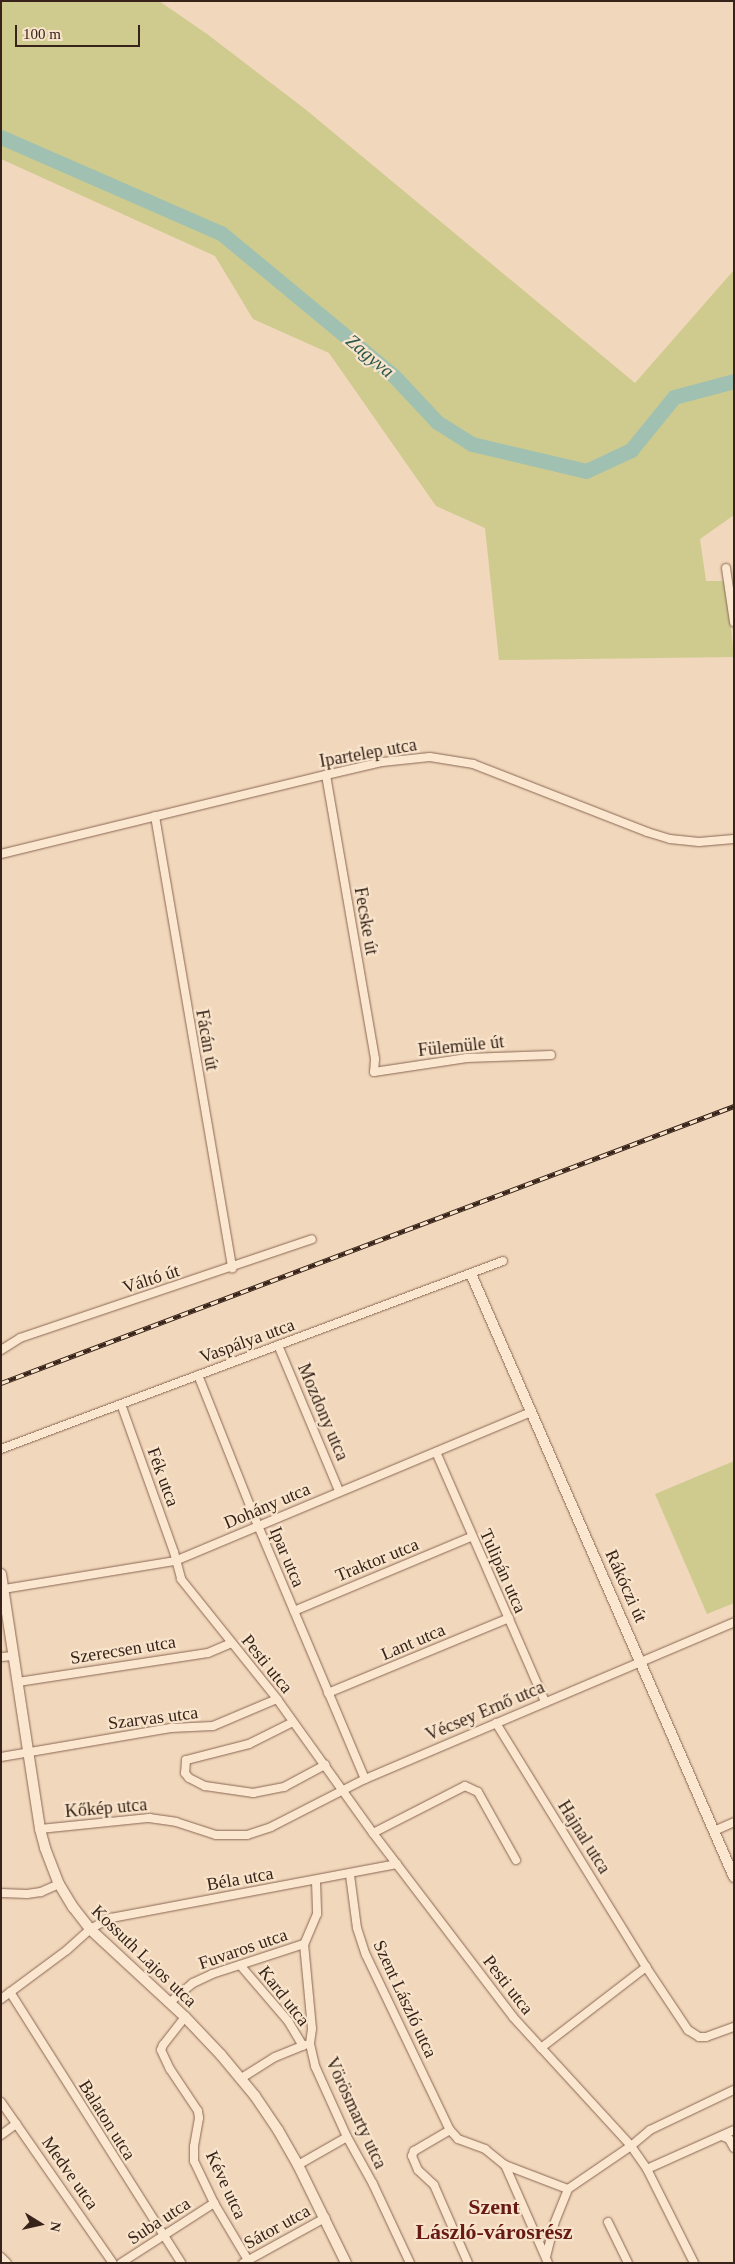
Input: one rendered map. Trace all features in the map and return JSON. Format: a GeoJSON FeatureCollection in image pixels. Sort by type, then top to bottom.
{"type":"FeatureCollection","features":[{"type":"Feature","properties":{"kind":"street"},"geometry":{"type":"LineString","coordinates":[[726,568],[734,622]]}},
{"type":"Feature","properties":{"kind":"street","name":"Ipartelep utca"},"geometry":{"type":"LineString","coordinates":[[1,854],[326,774],[382,762],[430,757],[473,764],[647,832],[670,839],[699,842],[734,839]]}},
{"type":"Feature","properties":{"kind":"street","name":"Fecske út"},"geometry":{"type":"LineString","coordinates":[[326,774],[375,1059],[374,1072]]}},
{"type":"Feature","properties":{"kind":"street","name":"Fácán út"},"geometry":{"type":"LineString","coordinates":[[155,816],[232,1268]]}},
{"type":"Feature","properties":{"kind":"street","name":"Fülemüle út"},"geometry":{"type":"LineString","coordinates":[[374,1072],[467,1058],[551,1055]]}},
{"type":"Feature","properties":{"kind":"street","name":"Váltó út"},"geometry":{"type":"LineString","coordinates":[[1,1350],[20,1338],[232,1268],[312,1239]]}},
{"type":"Feature","properties":{"kind":"street","name":"Vaspálya utca"},"geometry":{"type":"LineString","coordinates":[[1,1449],[503,1261]]}},
{"type":"Feature","properties":{"kind":"street","name":"Rákóczi út"},"geometry":{"type":"LineString","coordinates":[[471,1274],[734,1877]]}},
{"type":"Feature","properties":{"kind":"street","name":"Mozdony utca"},"geometry":{"type":"LineString","coordinates":[[278,1345],[339,1491]]}},
{"type":"Feature","properties":{"kind":"street","name":"Ipar utca"},"geometry":{"type":"LineString","coordinates":[[198,1376],[258,1527],[365,1779]]}},
{"type":"Feature","properties":{"kind":"street","name":"Fék utca"},"geometry":{"type":"LineString","coordinates":[[121,1404],[174,1552],[174,1561]]}},
{"type":"Feature","properties":{"kind":"street","name":"Dohány utca"},"geometry":{"type":"LineString","coordinates":[[4,1589],[174,1561],[531,1412]]}},
{"type":"Feature","properties":{"kind":"street","name":"Tulipán utca"},"geometry":{"type":"LineString","coordinates":[[436,1452],[471,1537],[509,1618],[545,1702]]}},
{"type":"Feature","properties":{"kind":"street","name":"Traktor utca"},"geometry":{"type":"LineString","coordinates":[[294,1610],[471,1537]]}},
{"type":"Feature","properties":{"kind":"street","name":"Pesti utca"},"geometry":{"type":"LineString","coordinates":[[174,1561],[181,1579],[277,1699],[373,1833],[513,2017],[631,2146],[647,2169],[694,2263]]}},
{"type":"Feature","properties":{"kind":"street","name":"Kossuth Lajos utca"},"geometry":{"type":"LineString","coordinates":[[1,1574],[40,1829],[59,1884],[90,1929],[185,2017],[240,2079],[278,2130],[298,2165],[346,2263]]}},
{"type":"Feature","properties":{"kind":"street","name":"Lant utca"},"geometry":{"type":"LineString","coordinates":[[328,1693],[509,1618]]}},
{"type":"Feature","properties":{"kind":"street","name":"Vécsey Ernő utca"},"geometry":{"type":"LineString","coordinates":[[343,1790],[734,1622]]}},
{"type":"Feature","properties":{"kind":"street","name":"Szerecsen utca"},"geometry":{"type":"LineString","coordinates":[[18,1682],[208,1653],[231,1643]]}},
{"type":"Feature","properties":{"kind":"street"},"geometry":{"type":"LineString","coordinates":[[1,1657],[14,1656]]}},
{"type":"Feature","properties":{"kind":"street","name":"Szarvas utca"},"geometry":{"type":"LineString","coordinates":[[1,1758],[171,1728],[213,1726],[277,1699]]}},
{"type":"Feature","properties":{"kind":"street"},"geometry":{"type":"LineString","coordinates":[[294,1722],[249,1744],[186,1760],[185,1773],[188,1778],[205,1786],[253,1793],[284,1787],[325,1765]]}},
{"type":"Feature","properties":{"kind":"street","name":"Hajnal utca"},"geometry":{"type":"LineString","coordinates":[[496,1723],[646,1967],[692,2034],[706,2037],[734,2027]]}},
{"type":"Feature","properties":{"kind":"street"},"geometry":{"type":"LineString","coordinates":[[373,1833],[458,1787],[465,1786],[478,1792],[516,1860]]}},
{"type":"Feature","properties":{"kind":"street","name":"Kőkép utca"},"geometry":{"type":"LineString","coordinates":[[40,1829],[149,1818],[176,1822],[216,1835],[247,1835],[271,1827],[343,1790]]}},
{"type":"Feature","properties":{"kind":"street"},"geometry":{"type":"LineString","coordinates":[[714,1831],[734,1822]]}},
{"type":"Feature","properties":{"kind":"street","name":"Béla utca"},"geometry":{"type":"LineString","coordinates":[[1,1998],[67,1950],[90,1929],[112,1918],[316,1881],[397,1864]]}},
{"type":"Feature","properties":{"kind":"street","name":"Szent László utca"},"geometry":{"type":"LineString","coordinates":[[350,1874],[357,1928],[366,1955],[450,2130]]}},
{"type":"Feature","properties":{"kind":"street","name":"Vörösmarty utca"},"geometry":{"type":"LineString","coordinates":[[316,1881],[317,1914],[304,1944],[312,2029],[306,2045],[347,2137],[373,2184],[410,2263]]}},
{"type":"Feature","properties":{"kind":"street"},"geometry":{"type":"LineString","coordinates":[[1,1893],[27,1894],[41,1892],[59,1884]]}},
{"type":"Feature","properties":{"kind":"street","name":"Fuvaros utca"},"geometry":{"type":"LineString","coordinates":[[169,2003],[193,1983],[304,1944]]}},
{"type":"Feature","properties":{"kind":"street","name":"Kard utca"},"geometry":{"type":"LineString","coordinates":[[240,1965],[306,2045]]}},
{"type":"Feature","properties":{"kind":"street"},"geometry":{"type":"LineString","coordinates":[[541,2048],[646,1967]]}},
{"type":"Feature","properties":{"kind":"street","name":"Balaton utca"},"geometry":{"type":"LineString","coordinates":[[10,1992],[163,2238],[181,2263]]}},
{"type":"Feature","properties":{"kind":"street","name":"Kéve utca"},"geometry":{"type":"LineString","coordinates":[[185,2017],[161,2050],[170,2069],[198,2111],[199,2118],[194,2147],[194,2161],[214,2203],[246,2261]]}},
{"type":"Feature","properties":{"kind":"street"},"geometry":{"type":"LineString","coordinates":[[240,2079],[275,2057],[306,2045]]}},
{"type":"Feature","properties":{"kind":"street"},"geometry":{"type":"LineString","coordinates":[[546,2261],[554,2224],[568,2189],[631,2146],[650,2130],[734,2090]]}},
{"type":"Feature","properties":{"kind":"street","name":"Medve utca"},"geometry":{"type":"LineString","coordinates":[[1,2102],[113,2263]]}},
{"type":"Feature","properties":{"kind":"street"},"geometry":{"type":"LineString","coordinates":[[1,2135],[16,2124]]}},
{"type":"Feature","properties":{"kind":"street"},"geometry":{"type":"LineString","coordinates":[[468,2263],[434,2185],[418,2170],[412,2156],[414,2151],[450,2130],[458,2139],[485,2149],[504,2165],[568,2189]]}},
{"type":"Feature","properties":{"kind":"street"},"geometry":{"type":"LineString","coordinates":[[647,2169],[734,2130]]}},
{"type":"Feature","properties":{"kind":"street"},"geometry":{"type":"LineString","coordinates":[[722,2136],[729,2139],[734,2148]]}},
{"type":"Feature","properties":{"kind":"street"},"geometry":{"type":"LineString","coordinates":[[298,2165],[347,2137]]}},
{"type":"Feature","properties":{"kind":"street"},"geometry":{"type":"LineString","coordinates":[[504,2165],[546,2261]]}},
{"type":"Feature","properties":{"kind":"street","name":"Suba utca"},"geometry":{"type":"LineString","coordinates":[[121,2263],[163,2238],[214,2203]]}},
{"type":"Feature","properties":{"kind":"street","name":"Sátor utca"},"geometry":{"type":"LineString","coordinates":[[246,2261],[325,2218]]}},
{"type":"Feature","properties":{"kind":"street"},"geometry":{"type":"LineString","coordinates":[[608,2222],[628,2263]]}},
{"type":"Feature","properties":{"kind":"street"},"geometry":{"type":"LineString","coordinates":[[1,2257],[7,2263]]}},
{"type":"Feature","properties":{"kind":"shaded area"},"geometry":{"type":"Polygon","coordinates":[[[1,1],[159,1],[207,34],[305,109],[635,383],[734,270],[734,515],[700,539],[706,581],[726,581],[734,657],[499,660],[485,528],[436,506],[329,353],[253,319],[215,256],[1,159],[1,1]]]}},
{"type":"Feature","properties":{"kind":"shaded area"},"geometry":{"type":"Polygon","coordinates":[[[734,1461],[734,1603],[707,1614],[655,1494],[734,1461]]]}},
{"type":"Feature","properties":{"kind":"waterway","name":"Zagyva"},"geometry":{"type":"LineString","coordinates":[[1,137],[221,233],[394,376],[437,422],[472,444],[586,471],[631,450],[674,397],[734,381]]}},
{"type":"Feature","properties":{"kind":"railway"},"geometry":{"type":"LineString","coordinates":[[1,1383],[734,1106]]}},
{"type":"Feature","properties":{"kind":"district","name":"Szent László-városrész"},"geometry":{"type":"Point","coordinates":[494,2218]}}]}
